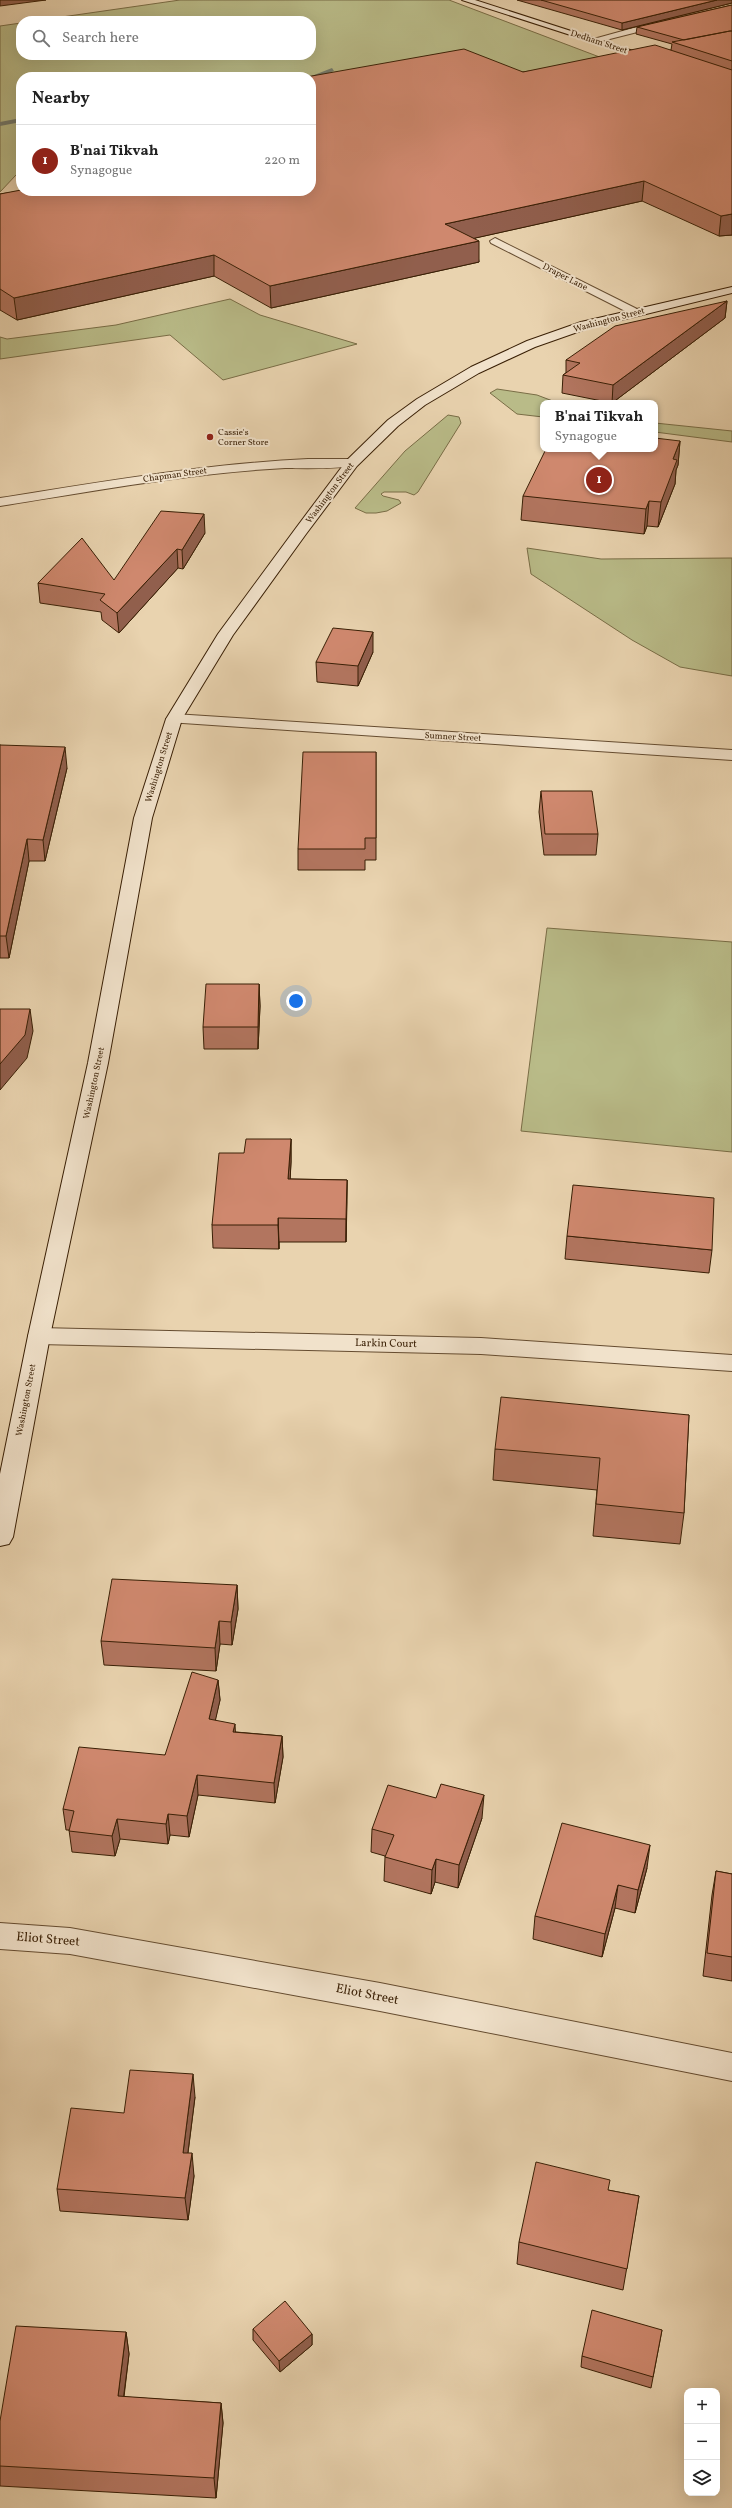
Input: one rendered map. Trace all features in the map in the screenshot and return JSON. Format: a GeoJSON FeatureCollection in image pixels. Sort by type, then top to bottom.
{"type":"FeatureCollection","features":[{"type":"Feature","properties":{"kind":"main road","name":"Dedham Street"},"geometry":{"type":"LineString","coordinates":[[466,0],[667,64]]}},
{"type":"Feature","properties":{"kind":"main road"},"geometry":{"type":"LineString","coordinates":[[594,40],[674,20]]}},
{"type":"Feature","properties":{"kind":"main road","name":"Draper Lane"},"geometry":{"type":"LineString","coordinates":[[495,242],[635,312]]}},
{"type":"Feature","properties":{"kind":"main road","name":"Washington Street"},"geometry":{"type":"LineString","coordinates":[[0,1537],[39,1336],[98,1063],[143,818],[174,719],[226,634],[352,463],[392,423],[421,402],[475,370],[531,344],[585,325],[732,290]]}},
{"type":"Feature","properties":{"kind":"main road","name":"Chapman Street"},"geometry":{"type":"LineString","coordinates":[[0,502],[195,472],[265,464],[352,463]]}},
{"type":"Feature","properties":{"kind":"main road","name":"Sumner Street"},"geometry":{"type":"LineString","coordinates":[[174,719],[732,755]]}},
{"type":"Feature","properties":{"kind":"main road","name":"Larkin Court"},"geometry":{"type":"LineString","coordinates":[[39,1336],[481,1346],[732,1364]]}},
{"type":"Feature","properties":{"kind":"main road","name":"Eliot Street"},"geometry":{"type":"LineString","coordinates":[[0,1936],[70,1940],[380,1997],[732,2067]]}},
{"type":"Feature","properties":{"kind":"green space"},"geometry":{"type":"Polygon","coordinates":[[[180,0],[449,0],[618,64],[585,71],[316,77],[316,72],[16,72],[16,175],[0,192],[0,26],[16,24],[16,60],[316,60],[316,16],[69,16],[180,0]]]}},
{"type":"Feature","properties":{"kind":"green space"},"geometry":{"type":"Polygon","coordinates":[[[230,299],[260,315],[357,344],[223,380],[170,335],[0,359],[0,337],[7,339],[116,325],[230,299]]]}},
{"type":"Feature","properties":{"kind":"green space"},"geometry":{"type":"Polygon","coordinates":[[[497,389],[537,395],[550,400],[540,400],[540,417],[517,414],[490,393],[497,389]]]}},
{"type":"Feature","properties":{"kind":"green space"},"geometry":{"type":"Polygon","coordinates":[[[448,415],[459,417],[461,423],[418,492],[414,495],[406,492],[384,492],[381,494],[383,496],[399,500],[401,503],[387,511],[366,513],[355,508],[405,451],[448,415]]]}},
{"type":"Feature","properties":{"kind":"green space"},"geometry":{"type":"Polygon","coordinates":[[[658,423],[732,431],[732,442],[658,432],[658,423]]]}},
{"type":"Feature","properties":{"kind":"green space"},"geometry":{"type":"Polygon","coordinates":[[[527,548],[601,559],[732,558],[732,676],[680,667],[632,640],[531,574],[527,548]]]}},
{"type":"Feature","properties":{"kind":"green space"},"geometry":{"type":"Polygon","coordinates":[[[547,928],[732,942],[732,1152],[521,1131],[547,928]]]}},
{"type":"Feature","properties":{"kind":"building"},"geometry":{"type":"Polygon","coordinates":[[[541,0],[717,0],[622,23],[541,0]]]}},
{"type":"Feature","properties":{"kind":"building"},"geometry":{"type":"Polygon","coordinates":[[[732,5],[732,31],[684,40],[637,27],[732,5]]]}},
{"type":"Feature","properties":{"kind":"building"},"geometry":{"type":"Polygon","coordinates":[[[732,31],[732,61],[672,42],[732,31]]]}},
{"type":"Feature","properties":{"kind":"building"},"geometry":{"type":"Polygon","coordinates":[[[655,45],[732,70],[732,214],[721,216],[644,181],[445,224],[479,241],[270,286],[214,255],[14,298],[0,289],[0,194],[16,191],[16,196],[316,196],[316,75],[464,49],[523,72],[655,45]]]}},
{"type":"Feature","properties":{"kind":"building"},"geometry":{"type":"Polygon","coordinates":[[[727,301],[613,385],[563,375],[580,363],[566,360],[615,326],[727,301]]]}},
{"type":"Feature","properties":{"kind":"building"},"geometry":{"type":"Polygon","coordinates":[[[658,438],[680,441],[673,459],[677,460],[661,502],[649,501],[646,509],[523,496],[545,452],[658,452],[658,438]]]}},
{"type":"Feature","properties":{"kind":"building"},"geometry":{"type":"Polygon","coordinates":[[[161,511],[204,514],[182,550],[177,549],[117,613],[100,600],[105,594],[38,583],[82,538],[114,580],[161,511]]]}},
{"type":"Feature","properties":{"kind":"building"},"geometry":{"type":"Polygon","coordinates":[[[333,628],[373,632],[358,666],[316,662],[333,628]]]}},
{"type":"Feature","properties":{"kind":"building"},"geometry":{"type":"Polygon","coordinates":[[[0,745],[65,747],[43,840],[27,839],[6,936],[0,936],[0,745]]]}},
{"type":"Feature","properties":{"kind":"building"},"geometry":{"type":"Polygon","coordinates":[[[303,752],[376,752],[376,838],[365,838],[365,849],[298,849],[303,752]]]}},
{"type":"Feature","properties":{"kind":"building"},"geometry":{"type":"Polygon","coordinates":[[[541,791],[592,791],[598,834],[545,834],[541,791]]]}},
{"type":"Feature","properties":{"kind":"building"},"geometry":{"type":"Polygon","coordinates":[[[206,984],[259,984],[258,1027],[203,1027],[206,984]]]}},
{"type":"Feature","properties":{"kind":"building"},"geometry":{"type":"Polygon","coordinates":[[[0,1009],[30,1009],[25,1035],[0,1064],[0,1009]]]}},
{"type":"Feature","properties":{"kind":"building"},"geometry":{"type":"Polygon","coordinates":[[[246,1139],[291,1139],[288,1179],[347,1180],[346,1219],[278,1218],[278,1225],[212,1225],[219,1153],[244,1153],[246,1139]]]}},
{"type":"Feature","properties":{"kind":"building"},"geometry":{"type":"Polygon","coordinates":[[[573,1185],[714,1198],[712,1250],[567,1236],[573,1185]]]}},
{"type":"Feature","properties":{"kind":"building"},"geometry":{"type":"Polygon","coordinates":[[[501,1397],[689,1415],[684,1513],[596,1504],[600,1458],[495,1449],[501,1397]]]}},
{"type":"Feature","properties":{"kind":"building"},"geometry":{"type":"Polygon","coordinates":[[[112,1579],[237,1585],[231,1622],[219,1621],[215,1648],[101,1641],[112,1579]]]}},
{"type":"Feature","properties":{"kind":"building"},"geometry":{"type":"Polygon","coordinates":[[[192,1672],[218,1680],[209,1719],[235,1724],[233,1732],[282,1736],[274,1783],[197,1775],[187,1816],[168,1814],[166,1824],[117,1819],[112,1836],[69,1831],[74,1811],[63,1809],[79,1747],[165,1755],[192,1672]]]}},
{"type":"Feature","properties":{"kind":"building"},"geometry":{"type":"Polygon","coordinates":[[[441,1784],[484,1795],[459,1865],[436,1859],[432,1870],[385,1857],[394,1835],[372,1829],[388,1785],[436,1798],[441,1784]]]}},
{"type":"Feature","properties":{"kind":"building"},"geometry":{"type":"Polygon","coordinates":[[[562,1823],[650,1845],[638,1890],[618,1885],[605,1934],[535,1916],[562,1823]]]}},
{"type":"Feature","properties":{"kind":"building"},"geometry":{"type":"Polygon","coordinates":[[[716,1871],[732,1874],[732,1957],[707,1953],[716,1871]]]}},
{"type":"Feature","properties":{"kind":"building"},"geometry":{"type":"Polygon","coordinates":[[[130,2070],[193,2074],[183,2153],[192,2153],[185,2198],[57,2189],[71,2108],[124,2113],[130,2070]]]}},
{"type":"Feature","properties":{"kind":"building"},"geometry":{"type":"Polygon","coordinates":[[[536,2162],[610,2180],[608,2190],[639,2196],[627,2269],[519,2242],[536,2162]]]}},
{"type":"Feature","properties":{"kind":"building"},"geometry":{"type":"Polygon","coordinates":[[[285,2301],[312,2334],[279,2361],[253,2329],[285,2301]]]}},
{"type":"Feature","properties":{"kind":"building"},"geometry":{"type":"Polygon","coordinates":[[[592,2310],[662,2330],[653,2377],[582,2356],[592,2310]]]}},
{"type":"Feature","properties":{"kind":"building"},"geometry":{"type":"Polygon","coordinates":[[[16,2326],[126,2332],[118,2396],[221,2403],[214,2478],[0,2466],[0,2421],[16,2326]]]}},
{"type":"Feature","properties":{"kind":"waterway"},"geometry":{"type":"LineString","coordinates":[[316,76],[332,70]]}},
{"type":"Feature","properties":{"kind":"waterway"},"geometry":{"type":"LineString","coordinates":[[0,124],[16,121]]}},
{"type":"Feature","properties":{"kind":"place","name":"Cassie's Corner Store"},"geometry":{"type":"Point","coordinates":[210,437]}},
{"type":"Feature","properties":{"kind":"place","name":"B'nai Tikvah"},"geometry":{"type":"Point","coordinates":[599,480]}}]}
